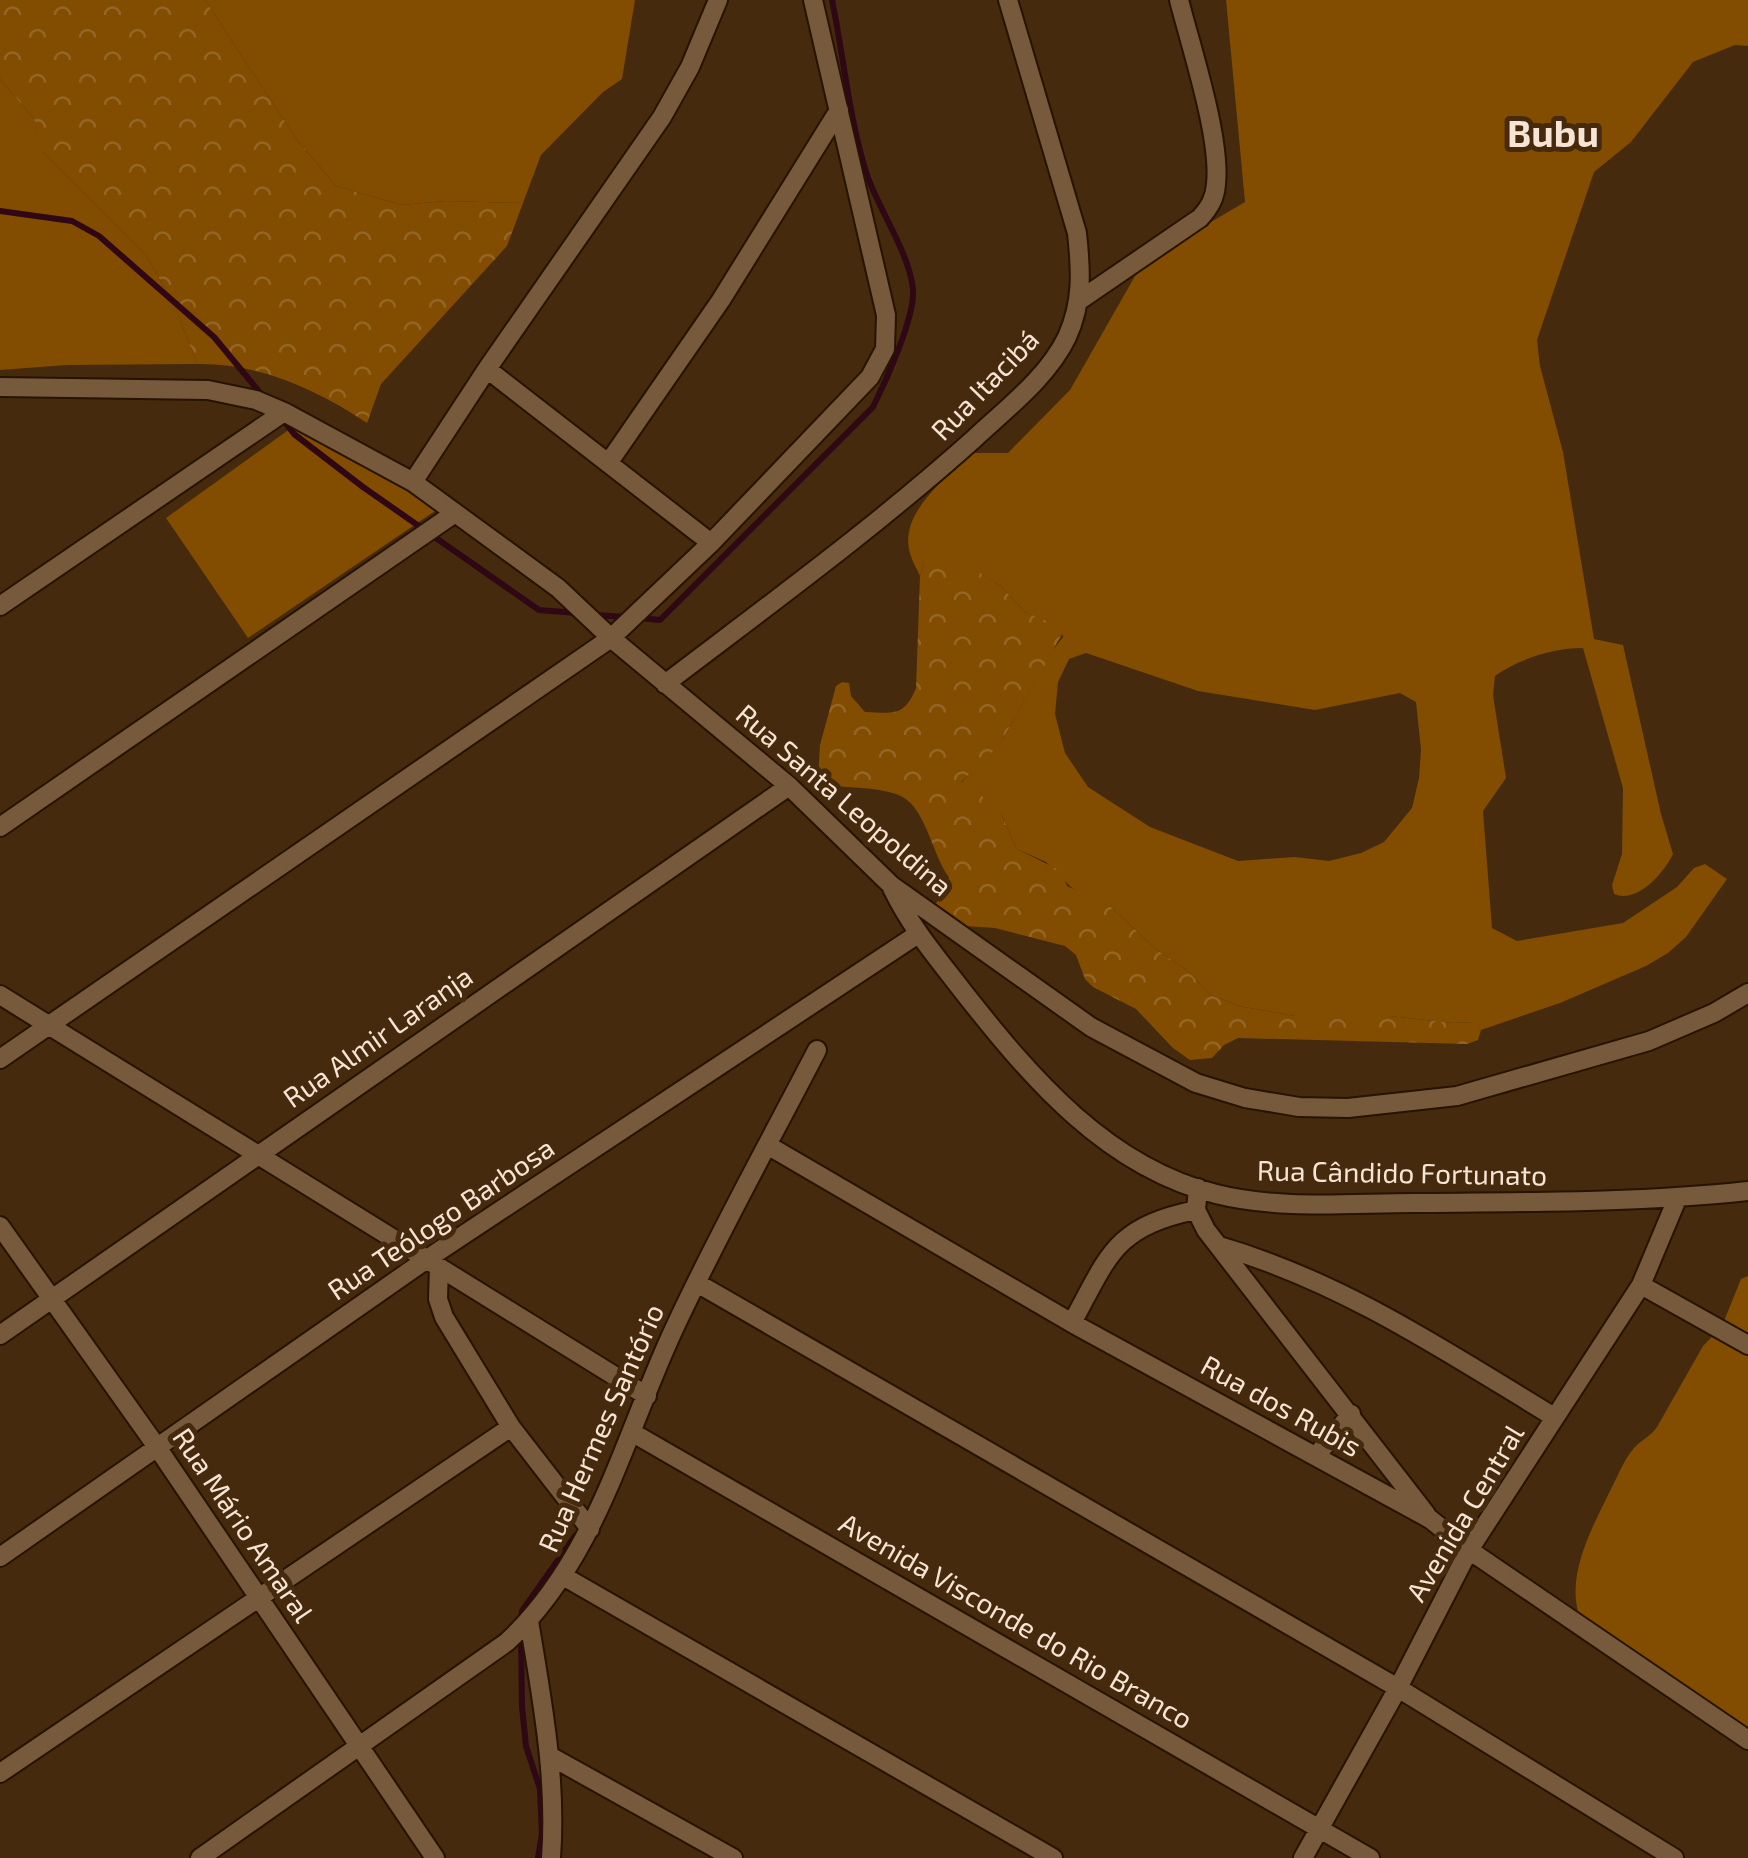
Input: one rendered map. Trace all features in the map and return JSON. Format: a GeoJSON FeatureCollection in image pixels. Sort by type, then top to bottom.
{"type":"FeatureCollection","features":[{"type":"Feature","properties":{"kind":"street"},"geometry":{"type":"LineString","coordinates":[[413,482],[486,369],[662,117],[690,67],[718,0]]}},
{"type":"Feature","properties":{"kind":"street"},"geometry":{"type":"LineString","coordinates":[[0,1059],[611,638],[711,543],[870,376],[885,349],[886,315],[813,0]]}},
{"type":"Feature","properties":{"kind":"street","name":"Rua Itacibá"},"geometry":{"type":"LineString","coordinates":[[666,684],[910,496],[1012,404],[1044,371],[1066,338],[1080,300],[1077,233],[1008,0]]}},
{"type":"Feature","properties":{"kind":"street"},"geometry":{"type":"LineString","coordinates":[[1080,300],[1200,218],[1211,206],[1217,182],[1214,142],[1179,0]]}},
{"type":"Feature","properties":{"kind":"street"},"geometry":{"type":"LineString","coordinates":[[608,462],[721,300],[839,110]]}},
{"type":"Feature","properties":{"kind":"street"},"geometry":{"type":"LineString","coordinates":[[486,369],[711,543]]}},
{"type":"Feature","properties":{"kind":"street","name":"Rua Santa Leopoldina"},"geometry":{"type":"LineString","coordinates":[[0,387],[208,390],[244,396],[284,412],[413,482],[558,588],[611,638],[789,786],[891,885],[1091,1028],[1196,1082],[1245,1098],[1299,1107],[1348,1108],[1457,1096],[1649,1041],[1714,1013],[1748,993]]}},
{"type":"Feature","properties":{"kind":"street"},"geometry":{"type":"LineString","coordinates":[[0,606],[284,412]]}},
{"type":"Feature","properties":{"kind":"street"},"geometry":{"type":"LineString","coordinates":[[0,827],[455,513]]}},
{"type":"Feature","properties":{"kind":"street","name":"Rua Almir Laranja"},"geometry":{"type":"LineString","coordinates":[[0,1336],[789,786]]}},
{"type":"Feature","properties":{"kind":"street","name":"Rua Cândido Fortunato"},"geometry":{"type":"LineString","coordinates":[[891,885],[918,934],[1015,1057],[1088,1130],[1140,1164],[1198,1188],[1254,1201],[1301,1204],[1677,1199],[1748,1191]]}},
{"type":"Feature","properties":{"kind":"street","name":"Rua Teólogo Barbosa"},"geometry":{"type":"LineString","coordinates":[[0,1557],[157,1446],[918,934]]}},
{"type":"Feature","properties":{"kind":"street"},"geometry":{"type":"LineString","coordinates":[[0,995],[647,1396]]}},
{"type":"Feature","properties":{"kind":"street","name":"Rua Hermes Santório"},"geometry":{"type":"LineString","coordinates":[[200,1858],[507,1642],[530,1621],[563,1576],[590,1529],[697,1283],[816,1050]]}},
{"type":"Feature","properties":{"kind":"street","name":"Rua dos Rubis"},"geometry":{"type":"LineString","coordinates":[[769,1146],[1072,1323],[1430,1519],[1469,1550],[1748,1740]]}},
{"type":"Feature","properties":{"kind":"street"},"geometry":{"type":"LineString","coordinates":[[1198,1188],[1196,1210],[1219,1246],[1430,1519]]}},
{"type":"Feature","properties":{"kind":"street","name":"Avenida Central"},"geometry":{"type":"LineString","coordinates":[[1303,1858],[1469,1550],[1641,1285],[1677,1199]]}},
{"type":"Feature","properties":{"kind":"street"},"geometry":{"type":"LineString","coordinates":[[1072,1323],[1112,1249],[1151,1222],[1196,1210]]}},
{"type":"Feature","properties":{"kind":"street","name":"Rua Mário Amaral"},"geometry":{"type":"LineString","coordinates":[[0,1226],[157,1446],[435,1858]]}},
{"type":"Feature","properties":{"kind":"street"},"geometry":{"type":"LineString","coordinates":[[1219,1246],[1265,1259],[1358,1302],[1554,1417]]}},
{"type":"Feature","properties":{"kind":"street"},"geometry":{"type":"LineString","coordinates":[[433,1263],[444,1318],[512,1427],[590,1529]]}},
{"type":"Feature","properties":{"kind":"street"},"geometry":{"type":"LineString","coordinates":[[697,1283],[1398,1688],[1674,1858]]}},
{"type":"Feature","properties":{"kind":"street"},"geometry":{"type":"LineString","coordinates":[[1641,1285],[1748,1345]]}},
{"type":"Feature","properties":{"kind":"street"},"geometry":{"type":"LineString","coordinates":[[1316,1456],[1351,1414]]}},
{"type":"Feature","properties":{"kind":"street"},"geometry":{"type":"LineString","coordinates":[[0,1773],[512,1427]]}},
{"type":"Feature","properties":{"kind":"street","name":"Avenida Visconde do Rio Branco"},"geometry":{"type":"LineString","coordinates":[[633,1433],[1370,1858]]}},
{"type":"Feature","properties":{"kind":"street"},"geometry":{"type":"LineString","coordinates":[[563,1576],[1052,1858]]}},
{"type":"Feature","properties":{"kind":"street"},"geometry":{"type":"LineString","coordinates":[[530,1621],[550,1756],[554,1816],[551,1858]]}},
{"type":"Feature","properties":{"kind":"street"},"geometry":{"type":"LineString","coordinates":[[550,1756],[733,1858]]}},
{"type":"Feature","properties":{"kind":"green space"},"geometry":{"type":"Polygon","coordinates":[[[0,0],[205,0],[297,140],[336,186],[402,205],[445,201],[523,203],[507,246],[381,384],[367,423],[286,380],[242,368],[197,364],[174,304],[145,254],[42,151],[34,119],[0,79],[0,0]]]}},
{"type":"Feature","properties":{"kind":"green space"},"geometry":{"type":"Polygon","coordinates":[[[205,0],[635,0],[622,79],[603,92],[541,155],[523,203],[445,201],[402,205],[336,186],[297,140],[205,0]]]}},
{"type":"Feature","properties":{"kind":"green space"},"geometry":{"type":"Polygon","coordinates":[[[1226,0],[1748,0],[1748,46],[1735,45],[1693,62],[1631,142],[1594,172],[1537,340],[1563,452],[1594,639],[1623,645],[1673,854],[1649,885],[1632,895],[1614,894],[1612,885],[1622,854],[1623,788],[1583,648],[1537,656],[1495,676],[1493,695],[1506,778],[1483,811],[1492,928],[1517,941],[1623,923],[1677,887],[1694,868],[1705,864],[1727,879],[1686,937],[1646,966],[1560,1003],[1481,1030],[1473,1022],[1389,1016],[1295,1016],[1239,1006],[1209,994],[1188,971],[1157,950],[1111,907],[1077,893],[1046,862],[1017,849],[1002,816],[961,783],[1004,737],[1063,637],[1061,629],[1025,612],[1001,586],[961,562],[924,562],[920,576],[911,556],[911,524],[927,497],[973,453],[1008,453],[1070,390],[1143,262],[1245,202],[1226,0]],[[1086,653],[1069,659],[1058,682],[1055,714],[1065,753],[1088,787],[1150,827],[1238,861],[1295,857],[1329,861],[1361,853],[1384,842],[1412,808],[1421,750],[1416,702],[1400,693],[1315,710],[1198,691],[1086,653]]]}},
{"type":"Feature","properties":{"kind":"green space"},"geometry":{"type":"Polygon","coordinates":[[[0,79],[34,119],[43,152],[145,254],[174,304],[197,364],[0,370],[0,79]]]}},
{"type":"Feature","properties":{"kind":"green space"},"geometry":{"type":"Polygon","coordinates":[[[294,426],[438,509],[248,638],[166,518],[294,426]]]}},
{"type":"Feature","properties":{"kind":"green space"},"geometry":{"type":"Polygon","coordinates":[[[945,551],[1001,586],[1025,612],[1065,629],[1004,737],[961,782],[974,788],[1002,816],[1017,849],[1061,871],[1067,886],[1111,907],[1157,950],[1188,971],[1209,994],[1239,1006],[1295,1016],[1389,1016],[1474,1022],[1481,1030],[1478,1040],[1467,1044],[1238,1038],[1212,1058],[1190,1060],[1136,1009],[1093,987],[1085,979],[1076,955],[1065,946],[995,928],[950,925],[933,908],[949,877],[921,818],[906,799],[870,789],[826,785],[818,779],[820,745],[836,686],[849,683],[851,696],[865,712],[897,711],[912,697],[916,688],[920,576],[924,562],[945,551]]]}},
{"type":"Feature","properties":{"kind":"green space"},"geometry":{"type":"Polygon","coordinates":[[[1748,1276],[1748,1735],[1582,1622],[1576,1589],[1582,1554],[1624,1462],[1657,1427],[1703,1346],[1722,1326],[1741,1279],[1748,1276]]]}},
{"type":"Feature","properties":{"kind":"waterway"},"geometry":{"type":"LineString","coordinates":[[639,618],[660,620],[873,407],[905,332],[912,302],[911,276],[867,175],[832,0]]}},
{"type":"Feature","properties":{"kind":"waterway"},"geometry":{"type":"LineString","coordinates":[[0,211],[72,221],[99,236],[214,337],[262,395]]}},
{"type":"Feature","properties":{"kind":"waterway"},"geometry":{"type":"LineString","coordinates":[[280,416],[294,434],[363,487],[539,610],[577,613]]}},
{"type":"Feature","properties":{"kind":"waterway"},"geometry":{"type":"LineString","coordinates":[[594,615],[627,617]]}},
{"type":"Feature","properties":{"kind":"waterway"},"geometry":{"type":"LineString","coordinates":[[521,1621],[522,1611],[575,1536]]}},
{"type":"Feature","properties":{"kind":"waterway"},"geometry":{"type":"LineString","coordinates":[[521,1634],[526,1746],[540,1789],[542,1834],[538,1858]]}},
{"type":"Feature","properties":{"kind":"district","name":"Bubu"},"geometry":{"type":"Point","coordinates":[1553,134]}}]}
